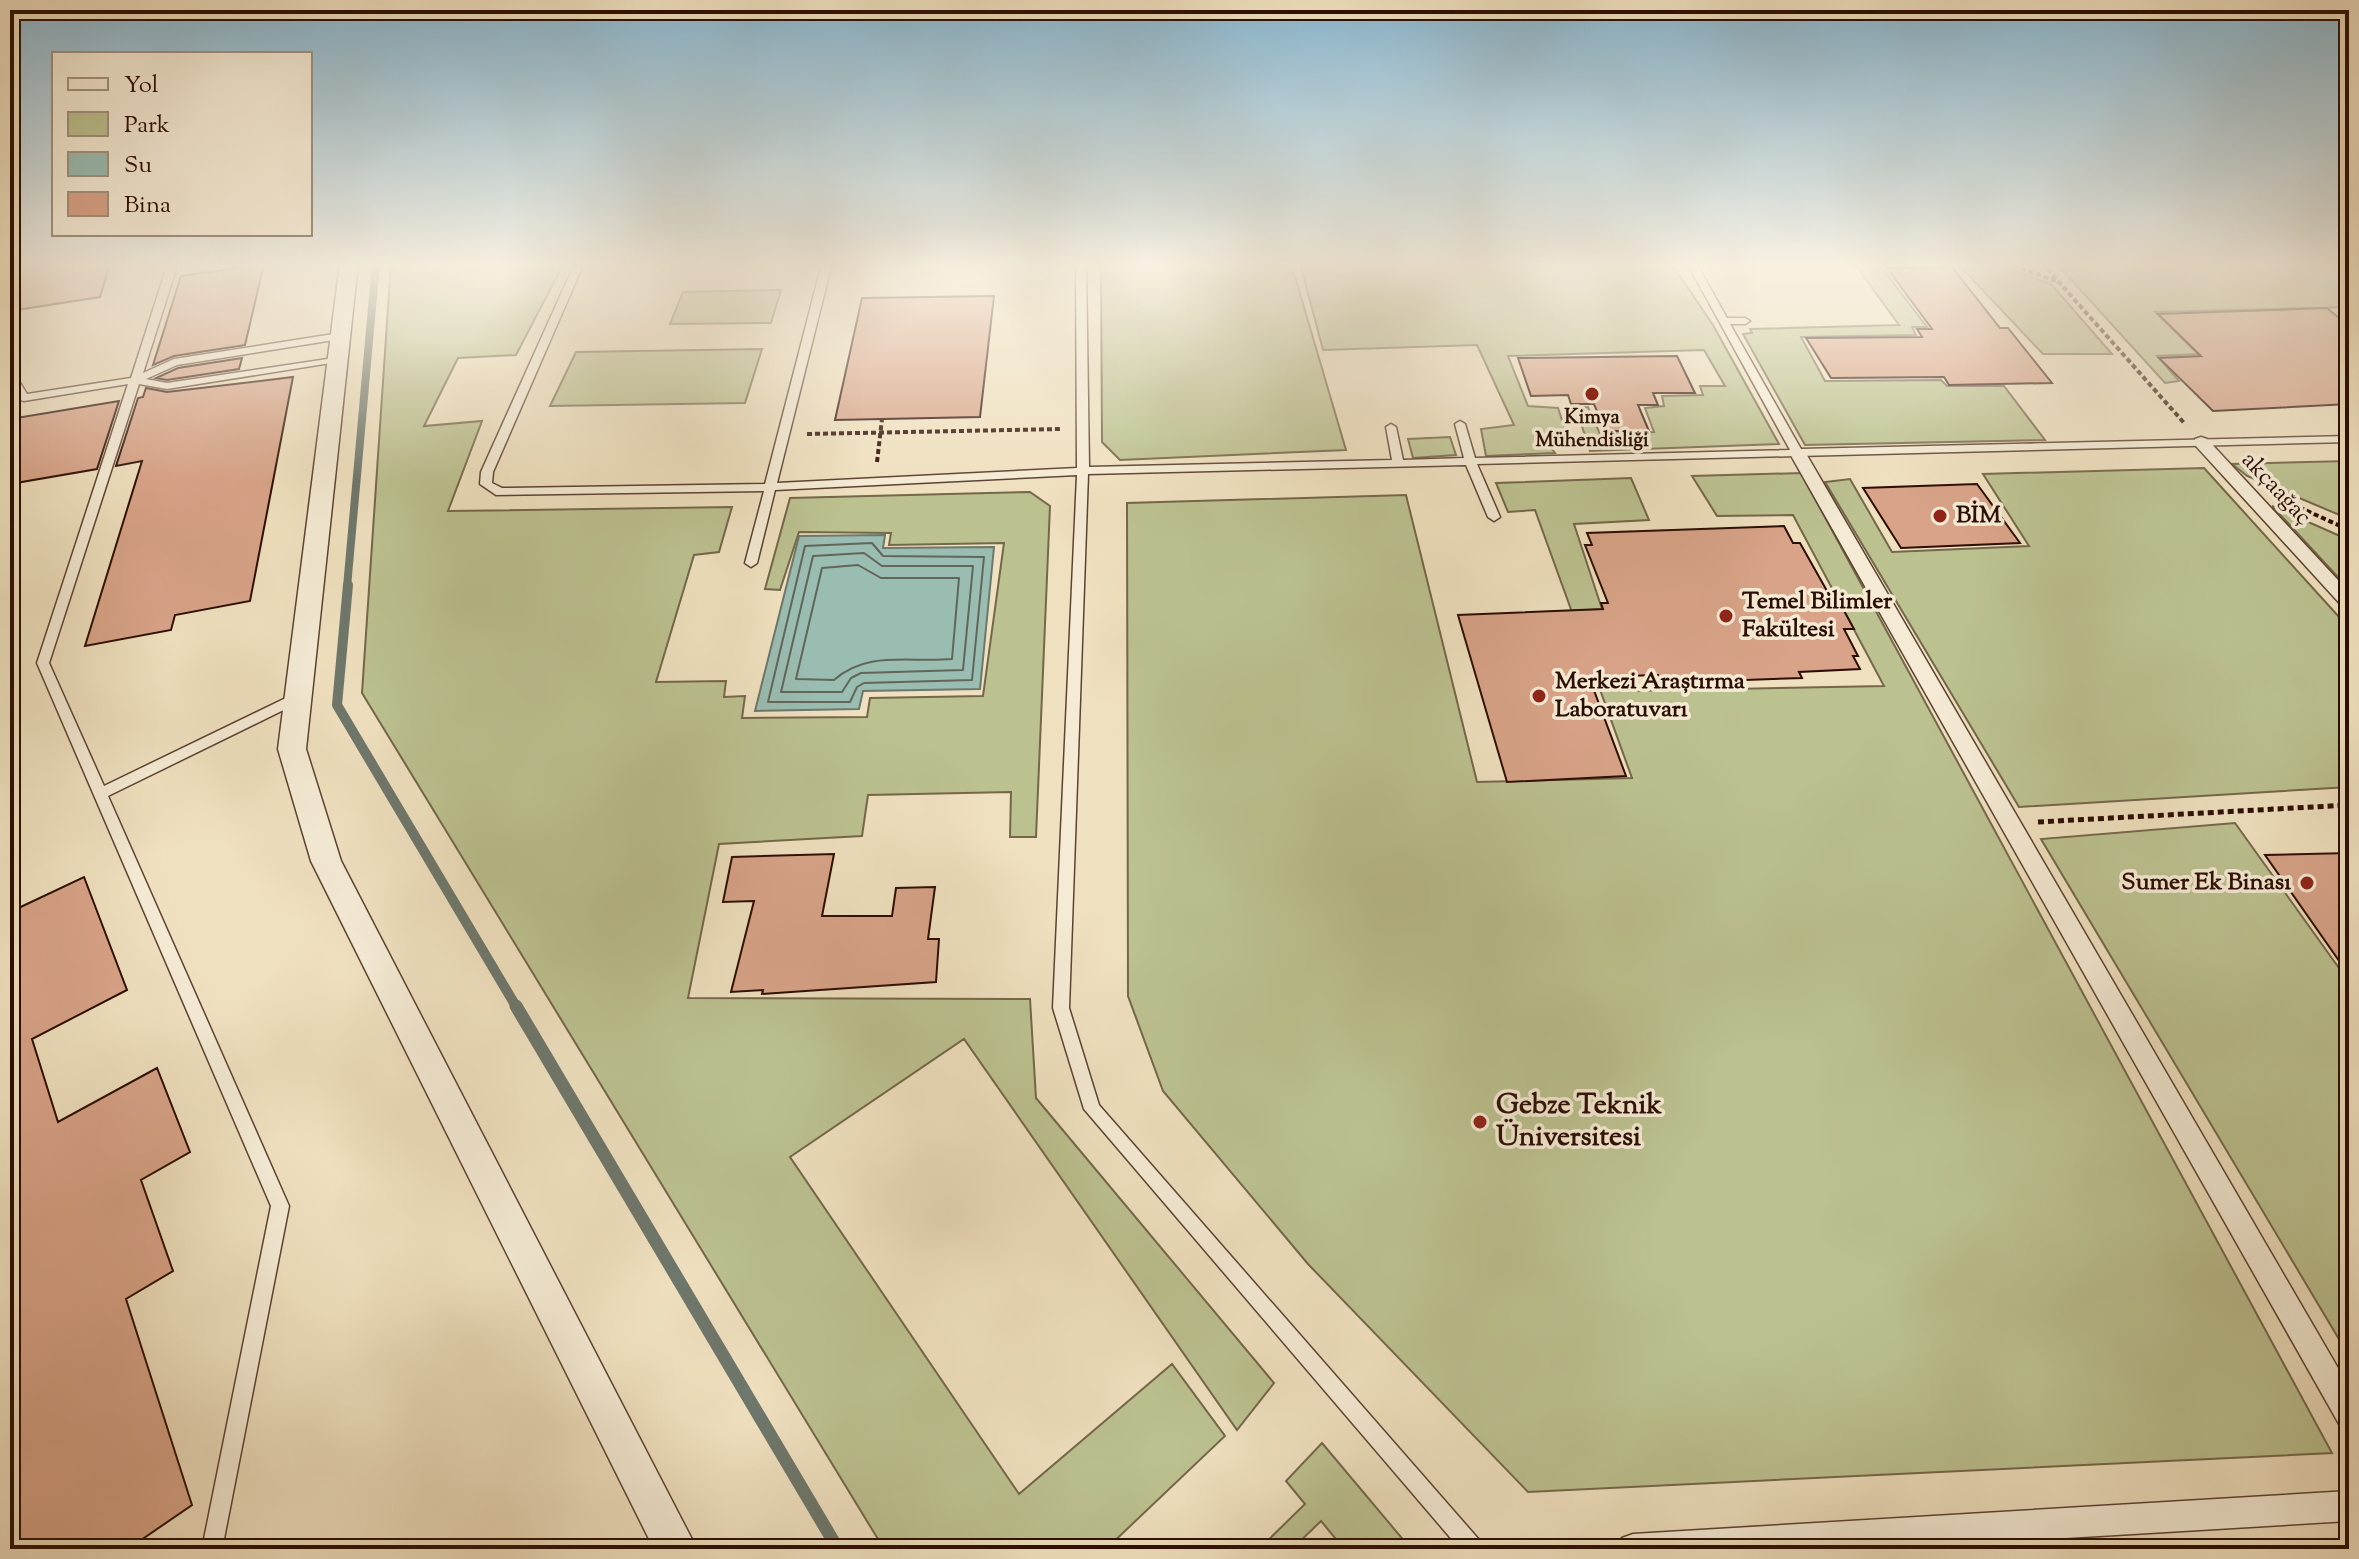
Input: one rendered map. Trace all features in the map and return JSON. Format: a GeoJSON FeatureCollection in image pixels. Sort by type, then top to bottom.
{"type":"FeatureCollection","features":[{"type":"Feature","properties":{"kind":"street"},"geometry":{"type":"LineString","coordinates":[[340,336],[292,749],[326,861],[676,1549]]}},
{"type":"Feature","properties":{"kind":"street","name":"akçaağaç"},"geometry":{"type":"LineString","coordinates":[[2201,442],[2349,603]]}},
{"type":"Feature","properties":{"kind":"street"},"geometry":{"type":"LineString","coordinates":[[1797,452],[2349,1414]]}},
{"type":"Feature","properties":{"kind":"street"},"geometry":{"type":"LineString","coordinates":[[1633,1549],[2349,1506]]}},
{"type":"Feature","properties":{"kind":"lane"},"geometry":{"type":"LineString","coordinates":[[149,336],[43,663],[280,1206],[212,1549]]}},
{"type":"Feature","properties":{"kind":"lane"},"geometry":{"type":"LineString","coordinates":[[548,336],[487,472],[486,484],[500,492],[522,494],[768,487],[1083,471],[2349,439]]}},
{"type":"Feature","properties":{"kind":"lane"},"geometry":{"type":"LineString","coordinates":[[751,563],[808,336]]}},
{"type":"Feature","properties":{"kind":"lane"},"geometry":{"type":"LineString","coordinates":[[1082,336],[1083,471],[1061,1008],[1092,1109],[1474,1549]]}},
{"type":"Feature","properties":{"kind":"lane"},"geometry":{"type":"LineString","coordinates":[[1733,336],[1797,452]]}},
{"type":"Feature","properties":{"kind":"lane"},"geometry":{"type":"LineString","coordinates":[[135,380],[167,386],[338,348]]}},
{"type":"Feature","properties":{"kind":"lane"},"geometry":{"type":"LineString","coordinates":[[10,375],[24,398],[135,380],[174,362],[338,348]]}},
{"type":"Feature","properties":{"kind":"lane"},"geometry":{"type":"LineString","coordinates":[[1460,424],[1494,517]]}},
{"type":"Feature","properties":{"kind":"lane"},"geometry":{"type":"LineString","coordinates":[[1391,427],[1398,463]]}},
{"type":"Feature","properties":{"kind":"lane"},"geometry":{"type":"LineString","coordinates":[[102,793],[297,698]]}},
{"type":"Feature","properties":{"kind":"path"},"geometry":{"type":"LineString","coordinates":[[2107,336],[2201,442]]}},
{"type":"Feature","properties":{"kind":"path"},"geometry":{"type":"LineString","coordinates":[[874,482],[882,419]]}},
{"type":"Feature","properties":{"kind":"path"},"geometry":{"type":"LineString","coordinates":[[782,435],[1066,429],[1065,472]]}},
{"type":"Feature","properties":{"kind":"path"},"geometry":{"type":"LineString","coordinates":[[2010,824],[2349,805]]}},
{"type":"Feature","properties":{"kind":"green space"},"geometry":{"type":"Polygon","coordinates":[[[386,336],[526,336],[516,355],[458,358],[424,426],[482,421],[448,511],[732,507],[719,552],[694,555],[656,682],[726,681],[724,697],[745,696],[742,718],[867,717],[870,698],[983,696],[1004,543],[889,545],[891,533],[799,532],[780,590],[765,589],[790,498],[1030,492],[1050,506],[1036,837],[1010,837],[1011,792],[868,795],[862,836],[719,844],[688,998],[1030,999],[1036,1098],[1274,1383],[1237,1430],[964,1039],[790,1157],[1019,1494],[1172,1364],[1225,1436],[1106,1549],[884,1549],[362,693],[386,336]]]}},
{"type":"Feature","properties":{"kind":"green space"},"geometry":{"type":"Polygon","coordinates":[[[1101,336],[1312,336],[1346,450],[1120,460],[1102,442],[1101,336]]]}},
{"type":"Feature","properties":{"kind":"green space"},"geometry":{"type":"Polygon","coordinates":[[[1319,336],[1719,336],[1779,444],[1590,451],[1576,408],[1588,407],[1600,434],[1654,432],[1645,408],[1664,406],[1662,396],[1703,395],[1700,386],[1725,386],[1704,350],[1508,356],[1528,406],[1558,408],[1570,444],[1549,445],[1555,453],[1486,456],[1481,429],[1514,425],[1477,345],[1323,350],[1319,336]]]}},
{"type":"Feature","properties":{"kind":"green space"},"geometry":{"type":"Polygon","coordinates":[[[1744,336],[1873,336],[1801,337],[1825,381],[1941,380],[1947,386],[2004,386],[2045,440],[1805,445],[1744,336]]]}},
{"type":"Feature","properties":{"kind":"green space"},"geometry":{"type":"Polygon","coordinates":[[[2026,336],[2096,336],[2112,354],[2043,354],[2026,336]]]}},
{"type":"Feature","properties":{"kind":"green space"},"geometry":{"type":"Polygon","coordinates":[[[2122,336],[2179,336],[2198,354],[2157,356],[2179,381],[2165,383],[2122,336]]]}},
{"type":"Feature","properties":{"kind":"green space"},"geometry":{"type":"Polygon","coordinates":[[[762,349],[745,403],[550,406],[576,352],[762,349]]]}},
{"type":"Feature","properties":{"kind":"green space"},"geometry":{"type":"Polygon","coordinates":[[[1450,437],[1456,455],[1413,458],[1408,439],[1450,437]]]}},
{"type":"Feature","properties":{"kind":"green space"},"geometry":{"type":"Polygon","coordinates":[[[2349,461],[2349,519],[2247,476],[2232,464],[2349,461]]]}},
{"type":"Feature","properties":{"kind":"green space"},"geometry":{"type":"Polygon","coordinates":[[[2204,468],[2349,628],[2349,787],[2019,807],[1825,482],[1850,479],[1892,552],[2029,546],[1983,474],[2204,468]]]}},
{"type":"Feature","properties":{"kind":"green space"},"geometry":{"type":"Polygon","coordinates":[[[1801,473],[2332,1453],[1528,1492],[1308,1264],[1163,1091],[1128,996],[1127,503],[1406,495],[1477,782],[1632,778],[1535,510],[1508,512],[1496,483],[1631,478],[1649,520],[1574,524],[1629,691],[1884,686],[1793,515],[1717,516],[1692,476],[1801,473]]]}},
{"type":"Feature","properties":{"kind":"green space"},"geometry":{"type":"Polygon","coordinates":[[[2272,506],[2349,540],[2349,589],[2272,506]]]}},
{"type":"Feature","properties":{"kind":"green space"},"geometry":{"type":"Polygon","coordinates":[[[2235,823],[2344,975],[2349,975],[2349,1356],[2041,839],[2235,823]]]}},
{"type":"Feature","properties":{"kind":"green space"},"geometry":{"type":"Polygon","coordinates":[[[1322,1443],[1411,1549],[1344,1549],[1321,1521],[1292,1549],[1259,1549],[1305,1504],[1286,1481],[1322,1443]]]}},
{"type":"Feature","properties":{"kind":"water"},"geometry":{"type":"Polygon","coordinates":[[[885,535],[883,548],[994,547],[980,689],[863,691],[859,709],[755,711],[799,536],[885,535]]]}},
{"type":"Feature","properties":{"kind":"building"},"geometry":{"type":"Polygon","coordinates":[[[162,336],[247,336],[245,345],[174,356],[153,365],[162,336]]]}},
{"type":"Feature","properties":{"kind":"building"},"geometry":{"type":"Polygon","coordinates":[[[854,336],[989,336],[980,417],[835,420],[854,336]]]}},
{"type":"Feature","properties":{"kind":"building"},"geometry":{"type":"Polygon","coordinates":[[[2014,336],[2052,383],[1949,385],[1944,377],[1831,378],[1806,338],[2014,336]]]}},
{"type":"Feature","properties":{"kind":"building"},"geometry":{"type":"Polygon","coordinates":[[[2180,336],[2349,336],[2349,404],[2213,411],[2159,358],[2201,356],[2180,336]]]}},
{"type":"Feature","properties":{"kind":"building","name":"Kimya Mühendisliği"},"geometry":{"type":"Polygon","coordinates":[[[1677,356],[1695,393],[1653,393],[1658,405],[1638,405],[1649,431],[1605,431],[1594,404],[1571,404],[1568,395],[1531,396],[1518,358],[1677,356]]]}},
{"type":"Feature","properties":{"kind":"building"},"geometry":{"type":"Polygon","coordinates":[[[242,358],[239,369],[167,380],[156,378],[178,368],[242,358]]]}},
{"type":"Feature","properties":{"kind":"building"},"geometry":{"type":"Polygon","coordinates":[[[293,377],[250,601],[175,615],[171,630],[85,646],[142,461],[116,466],[138,398],[143,397],[146,388],[167,392],[293,377]]]}},
{"type":"Feature","properties":{"kind":"building"},"geometry":{"type":"Polygon","coordinates":[[[119,401],[97,469],[10,484],[10,419],[119,401]]]}},
{"type":"Feature","properties":{"kind":"building","name":"BİM"},"geometry":{"type":"Polygon","coordinates":[[[1977,484],[2020,543],[1901,548],[1863,488],[1977,484]]]}},
{"type":"Feature","properties":{"kind":"building"},"geometry":{"type":"Polygon","coordinates":[[[1784,526],[1793,543],[1800,543],[1831,598],[1837,598],[1854,629],[1844,629],[1858,656],[1853,656],[1860,669],[1799,672],[1802,678],[1661,683],[1658,675],[1589,677],[1626,776],[1507,782],[1458,615],[1603,609],[1601,603],[1608,603],[1585,545],[1592,545],[1587,533],[1784,526]]]}},
{"type":"Feature","properties":{"kind":"building","name":"Sumer Ek Binası"},"geometry":{"type":"Polygon","coordinates":[[[2349,853],[2349,975],[2265,855],[2349,853]]]}},
{"type":"Feature","properties":{"kind":"building"},"geometry":{"type":"Polygon","coordinates":[[[834,854],[822,916],[892,916],[896,888],[935,887],[928,939],[939,939],[936,982],[762,994],[763,990],[731,992],[754,901],[723,902],[732,857],[834,854]]]}},
{"type":"Feature","properties":{"kind":"building"},"geometry":{"type":"Polygon","coordinates":[[[84,877],[127,990],[32,1039],[58,1122],[157,1068],[190,1152],[141,1180],[173,1271],[126,1299],[192,1505],[128,1549],[10,1549],[10,912],[84,877]]]}},
{"type":"Feature","properties":{"kind":"waterway"},"geometry":{"type":"LineString","coordinates":[[347,587],[369,336]]}},
{"type":"Feature","properties":{"kind":"waterway"},"geometry":{"type":"LineString","coordinates":[[348,585],[337,705],[517,1008]]}},
{"type":"Feature","properties":{"kind":"waterway"},"geometry":{"type":"LineString","coordinates":[[516,1006],[838,1549]]}},
{"type":"Feature","properties":{"kind":"place","name":"Kimya Mühendisliği"},"geometry":{"type":"Point","coordinates":[1592,394]}},
{"type":"Feature","properties":{"kind":"place","name":"BİM"},"geometry":{"type":"Point","coordinates":[1940,516]}},
{"type":"Feature","properties":{"kind":"place","name":"Temel Bilimler Fakültesi"},"geometry":{"type":"Point","coordinates":[1726,616]}},
{"type":"Feature","properties":{"kind":"place","name":"Merkezi Araştırma Laboratuvarı"},"geometry":{"type":"Point","coordinates":[1539,696]}},
{"type":"Feature","properties":{"kind":"place","name":"Sumer Ek Binası"},"geometry":{"type":"Point","coordinates":[2307,883]}},
{"type":"Feature","properties":{"kind":"place","name":"Gebze Teknik Üniversitesi"},"geometry":{"type":"Point","coordinates":[1480,1122]}}]}
